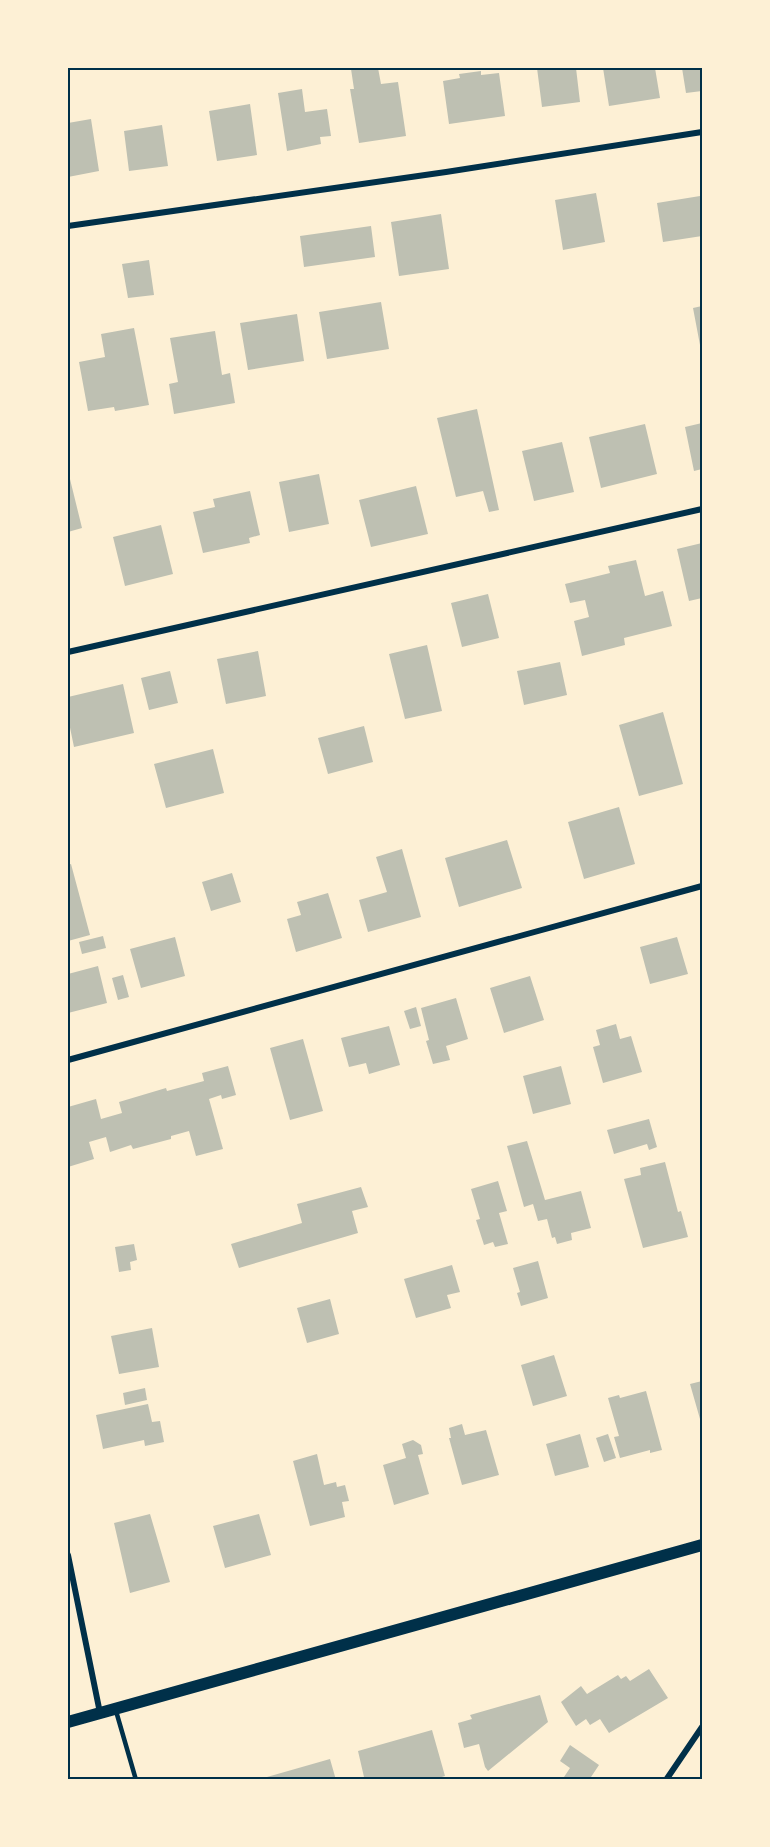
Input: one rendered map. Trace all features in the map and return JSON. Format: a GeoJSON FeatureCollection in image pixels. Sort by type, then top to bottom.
{"type":"FeatureCollection","features":[{"type":"Feature","properties":{"kind":"main road"},"geometry":{"type":"LineString","coordinates":[[68,1722],[702,1545]]}},
{"type":"Feature","properties":{"kind":"street"},"geometry":{"type":"LineString","coordinates":[[68,226],[434,174],[702,132]]}},
{"type":"Feature","properties":{"kind":"street"},"geometry":{"type":"LineString","coordinates":[[68,652],[702,509]]}},
{"type":"Feature","properties":{"kind":"street"},"geometry":{"type":"LineString","coordinates":[[68,1060],[702,886]]}},
{"type":"Feature","properties":{"kind":"street"},"geometry":{"type":"LineString","coordinates":[[68,1555],[100,1713]]}},
{"type":"Feature","properties":{"kind":"street"},"geometry":{"type":"LineString","coordinates":[[666,1779],[702,1727]]}},
{"type":"Feature","properties":{"kind":"lane"},"geometry":{"type":"LineString","coordinates":[[115,1708],[136,1779]]}},
{"type":"Feature","properties":{"kind":"building"},"geometry":{"type":"Polygon","coordinates":[[[378,68],[381,84],[398,82],[406,136],[359,143],[350,89],[354,89],[351,69],[378,68]]]}},
{"type":"Feature","properties":{"kind":"building"},"geometry":{"type":"Polygon","coordinates":[[[537,68],[576,68],[580,102],[542,107],[537,68]]]}},
{"type":"Feature","properties":{"kind":"building"},"geometry":{"type":"Polygon","coordinates":[[[603,68],[655,68],[660,98],[609,106],[603,68]]]}},
{"type":"Feature","properties":{"kind":"building"},"geometry":{"type":"Polygon","coordinates":[[[682,68],[702,68],[702,91],[686,93],[682,68]]]}},
{"type":"Feature","properties":{"kind":"building"},"geometry":{"type":"Polygon","coordinates":[[[481,71],[481,75],[499,73],[505,116],[449,124],[443,81],[460,78],[459,74],[481,71]]]}},
{"type":"Feature","properties":{"kind":"building"},"geometry":{"type":"Polygon","coordinates":[[[302,89],[305,112],[327,109],[331,136],[320,137],[321,144],[287,151],[278,93],[302,89]]]}},
{"type":"Feature","properties":{"kind":"building"},"geometry":{"type":"Polygon","coordinates":[[[250,104],[257,155],[217,161],[209,111],[250,104]]]}},
{"type":"Feature","properties":{"kind":"building"},"geometry":{"type":"Polygon","coordinates":[[[91,119],[99,171],[68,177],[68,123],[91,119]]]}},
{"type":"Feature","properties":{"kind":"building"},"geometry":{"type":"Polygon","coordinates":[[[162,125],[168,166],[129,171],[124,131],[162,125]]]}},
{"type":"Feature","properties":{"kind":"building"},"geometry":{"type":"Polygon","coordinates":[[[596,193],[605,242],[563,250],[555,200],[596,193]]]}},
{"type":"Feature","properties":{"kind":"building"},"geometry":{"type":"Polygon","coordinates":[[[700,196],[702,236],[663,242],[657,203],[700,196]]]}},
{"type":"Feature","properties":{"kind":"building"},"geometry":{"type":"Polygon","coordinates":[[[441,214],[449,269],[399,276],[391,222],[441,214]]]}},
{"type":"Feature","properties":{"kind":"building"},"geometry":{"type":"Polygon","coordinates":[[[371,226],[375,257],[304,267],[300,236],[371,226]]]}},
{"type":"Feature","properties":{"kind":"building"},"geometry":{"type":"Polygon","coordinates":[[[149,260],[154,295],[128,298],[122,264],[149,260]]]}},
{"type":"Feature","properties":{"kind":"building"},"geometry":{"type":"Polygon","coordinates":[[[381,302],[389,349],[327,359],[319,312],[381,302]]]}},
{"type":"Feature","properties":{"kind":"building"},"geometry":{"type":"Polygon","coordinates":[[[702,306],[702,345],[700,345],[693,308],[702,306]]]}},
{"type":"Feature","properties":{"kind":"building"},"geometry":{"type":"Polygon","coordinates":[[[297,314],[304,361],[248,370],[240,323],[297,314]]]}},
{"type":"Feature","properties":{"kind":"building"},"geometry":{"type":"Polygon","coordinates":[[[134,328],[149,405],[115,411],[114,407],[88,411],[79,362],[105,357],[101,334],[134,328]]]}},
{"type":"Feature","properties":{"kind":"building"},"geometry":{"type":"Polygon","coordinates":[[[215,331],[222,375],[230,373],[235,403],[174,414],[169,384],[178,382],[170,338],[215,331]]]}},
{"type":"Feature","properties":{"kind":"building"},"geometry":{"type":"Polygon","coordinates":[[[477,409],[499,510],[489,512],[483,491],[456,497],[437,418],[477,409]]]}},
{"type":"Feature","properties":{"kind":"building"},"geometry":{"type":"Polygon","coordinates":[[[702,423],[702,469],[694,471],[685,427],[702,423]]]}},
{"type":"Feature","properties":{"kind":"building"},"geometry":{"type":"Polygon","coordinates":[[[645,424],[657,474],[601,488],[589,437],[645,424]]]}},
{"type":"Feature","properties":{"kind":"building"},"geometry":{"type":"Polygon","coordinates":[[[562,442],[574,492],[534,501],[522,451],[562,442]]]}},
{"type":"Feature","properties":{"kind":"building"},"geometry":{"type":"Polygon","coordinates":[[[319,474],[329,524],[289,532],[279,482],[319,474]]]}},
{"type":"Feature","properties":{"kind":"building"},"geometry":{"type":"Polygon","coordinates":[[[68,475],[82,528],[68,532],[68,475]]]}},
{"type":"Feature","properties":{"kind":"building"},"geometry":{"type":"Polygon","coordinates":[[[416,486],[428,534],[371,547],[359,500],[416,486]]]}},
{"type":"Feature","properties":{"kind":"building"},"geometry":{"type":"Polygon","coordinates":[[[250,491],[260,535],[249,538],[250,543],[203,553],[193,512],[215,507],[213,499],[250,491]]]}},
{"type":"Feature","properties":{"kind":"building"},"geometry":{"type":"Polygon","coordinates":[[[161,525],[173,574],[125,586],[113,537],[161,525]]]}},
{"type":"Feature","properties":{"kind":"building"},"geometry":{"type":"Polygon","coordinates":[[[702,543],[702,598],[689,601],[677,549],[702,543]]]}},
{"type":"Feature","properties":{"kind":"building"},"geometry":{"type":"Polygon","coordinates":[[[636,560],[645,596],[663,591],[672,626],[624,638],[625,645],[582,656],[574,621],[589,617],[585,600],[570,603],[565,584],[610,573],[608,566],[636,560]]]}},
{"type":"Feature","properties":{"kind":"building"},"geometry":{"type":"Polygon","coordinates":[[[488,594],[499,638],[462,647],[451,603],[488,594]]]}},
{"type":"Feature","properties":{"kind":"building"},"geometry":{"type":"Polygon","coordinates":[[[427,645],[442,711],[405,719],[389,654],[427,645]]]}},
{"type":"Feature","properties":{"kind":"building"},"geometry":{"type":"Polygon","coordinates":[[[258,651],[266,696],[226,704],[217,659],[258,651]]]}},
{"type":"Feature","properties":{"kind":"building"},"geometry":{"type":"Polygon","coordinates":[[[560,662],[567,695],[524,705],[517,671],[560,662]]]}},
{"type":"Feature","properties":{"kind":"building"},"geometry":{"type":"Polygon","coordinates":[[[170,671],[178,703],[149,710],[141,678],[170,671]]]}},
{"type":"Feature","properties":{"kind":"building"},"geometry":{"type":"Polygon","coordinates":[[[123,684],[134,733],[74,747],[68,718],[68,697],[123,684]]]}},
{"type":"Feature","properties":{"kind":"building"},"geometry":{"type":"Polygon","coordinates":[[[663,712],[683,784],[639,796],[619,725],[663,712]]]}},
{"type":"Feature","properties":{"kind":"building"},"geometry":{"type":"Polygon","coordinates":[[[364,726],[373,762],[328,774],[318,738],[364,726]]]}},
{"type":"Feature","properties":{"kind":"building"},"geometry":{"type":"Polygon","coordinates":[[[213,749],[224,793],[166,808],[154,764],[213,749]]]}},
{"type":"Feature","properties":{"kind":"building"},"geometry":{"type":"Polygon","coordinates":[[[619,807],[635,864],[584,879],[568,822],[619,807]]]}},
{"type":"Feature","properties":{"kind":"building"},"geometry":{"type":"Polygon","coordinates":[[[507,840],[522,888],[459,907],[445,858],[507,840]]]}},
{"type":"Feature","properties":{"kind":"building"},"geometry":{"type":"Polygon","coordinates":[[[402,849],[421,917],[368,932],[359,900],[387,892],[376,857],[402,849]]]}},
{"type":"Feature","properties":{"kind":"building"},"geometry":{"type":"Polygon","coordinates":[[[71,864],[90,935],[68,941],[68,865],[71,864]]]}},
{"type":"Feature","properties":{"kind":"building"},"geometry":{"type":"Polygon","coordinates":[[[232,873],[241,902],[211,911],[202,882],[232,873]]]}},
{"type":"Feature","properties":{"kind":"building"},"geometry":{"type":"Polygon","coordinates":[[[328,893],[342,938],[296,952],[287,919],[301,915],[297,902],[328,893]]]}},
{"type":"Feature","properties":{"kind":"building"},"geometry":{"type":"Polygon","coordinates":[[[103,936],[106,948],[82,954],[79,942],[103,936]]]}},
{"type":"Feature","properties":{"kind":"building"},"geometry":{"type":"Polygon","coordinates":[[[175,937],[185,976],[141,988],[130,949],[175,937]]]}},
{"type":"Feature","properties":{"kind":"building"},"geometry":{"type":"Polygon","coordinates":[[[677,937],[688,974],[650,984],[640,947],[677,937]]]}},
{"type":"Feature","properties":{"kind":"building"},"geometry":{"type":"Polygon","coordinates":[[[98,966],[107,1003],[68,1013],[68,974],[98,966]]]}},
{"type":"Feature","properties":{"kind":"building"},"geometry":{"type":"Polygon","coordinates":[[[123,975],[129,997],[118,1000],[112,978],[123,975]]]}},
{"type":"Feature","properties":{"kind":"building"},"geometry":{"type":"Polygon","coordinates":[[[530,976],[544,1020],[504,1033],[490,988],[530,976]]]}},
{"type":"Feature","properties":{"kind":"building"},"geometry":{"type":"Polygon","coordinates":[[[456,998],[468,1039],[446,1046],[450,1060],[433,1064],[426,1041],[429,1040],[421,1008],[456,998]]]}},
{"type":"Feature","properties":{"kind":"building"},"geometry":{"type":"Polygon","coordinates":[[[416,1007],[421,1026],[410,1029],[404,1011],[416,1007]]]}},
{"type":"Feature","properties":{"kind":"building"},"geometry":{"type":"Polygon","coordinates":[[[616,1024],[620,1039],[631,1036],[642,1072],[603,1083],[593,1047],[600,1045],[596,1030],[616,1024]]]}},
{"type":"Feature","properties":{"kind":"building"},"geometry":{"type":"Polygon","coordinates":[[[389,1026],[400,1065],[369,1074],[366,1063],[349,1067],[341,1038],[389,1026]]]}},
{"type":"Feature","properties":{"kind":"building"},"geometry":{"type":"Polygon","coordinates":[[[303,1039],[323,1111],[290,1120],[270,1048],[303,1039]]]}},
{"type":"Feature","properties":{"kind":"building"},"geometry":{"type":"Polygon","coordinates":[[[228,1066],[236,1095],[222,1099],[221,1095],[209,1099],[223,1149],[196,1156],[189,1131],[171,1136],[171,1139],[133,1149],[131,1145],[110,1152],[106,1137],[89,1142],[94,1159],[68,1167],[68,1107],[96,1099],[101,1119],[122,1113],[119,1102],[166,1088],[167,1091],[204,1081],[202,1073],[228,1066]]]}},
{"type":"Feature","properties":{"kind":"building"},"geometry":{"type":"Polygon","coordinates":[[[561,1066],[571,1104],[533,1114],[523,1076],[561,1066]]]}},
{"type":"Feature","properties":{"kind":"building"},"geometry":{"type":"Polygon","coordinates":[[[649,1119],[657,1147],[649,1150],[647,1144],[614,1154],[607,1130],[649,1119]]]}},
{"type":"Feature","properties":{"kind":"building"},"geometry":{"type":"Polygon","coordinates":[[[527,1141],[545,1200],[581,1191],[591,1228],[571,1233],[572,1240],[557,1244],[555,1237],[552,1238],[547,1219],[538,1221],[533,1204],[524,1207],[507,1146],[527,1141]]]}},
{"type":"Feature","properties":{"kind":"building"},"geometry":{"type":"Polygon","coordinates":[[[665,1162],[678,1212],[681,1211],[688,1237],[643,1248],[624,1179],[641,1175],[640,1168],[665,1162]]]}},
{"type":"Feature","properties":{"kind":"building"},"geometry":{"type":"Polygon","coordinates":[[[498,1181],[507,1211],[499,1213],[508,1244],[495,1247],[493,1242],[484,1245],[476,1220],[480,1219],[471,1189],[498,1181]]]}},
{"type":"Feature","properties":{"kind":"building"},"geometry":{"type":"Polygon","coordinates":[[[361,1187],[368,1207],[352,1211],[358,1233],[239,1268],[231,1244],[302,1223],[297,1204],[361,1187]]]}},
{"type":"Feature","properties":{"kind":"building"},"geometry":{"type":"Polygon","coordinates":[[[134,1244],[137,1260],[130,1262],[131,1270],[119,1272],[115,1247],[134,1244]]]}},
{"type":"Feature","properties":{"kind":"building"},"geometry":{"type":"Polygon","coordinates":[[[538,1261],[548,1298],[521,1306],[517,1293],[520,1292],[513,1268],[538,1261]]]}},
{"type":"Feature","properties":{"kind":"building"},"geometry":{"type":"Polygon","coordinates":[[[452,1265],[460,1292],[447,1295],[451,1308],[416,1318],[404,1279],[452,1265]]]}},
{"type":"Feature","properties":{"kind":"building"},"geometry":{"type":"Polygon","coordinates":[[[330,1299],[339,1334],[307,1343],[297,1308],[330,1299]]]}},
{"type":"Feature","properties":{"kind":"building"},"geometry":{"type":"Polygon","coordinates":[[[152,1328],[159,1367],[119,1374],[111,1336],[152,1328]]]}},
{"type":"Feature","properties":{"kind":"building"},"geometry":{"type":"Polygon","coordinates":[[[554,1355],[567,1396],[533,1406],[521,1365],[554,1355]]]}},
{"type":"Feature","properties":{"kind":"building"},"geometry":{"type":"Polygon","coordinates":[[[702,1381],[702,1426],[690,1384],[702,1381]]]}},
{"type":"Feature","properties":{"kind":"building"},"geometry":{"type":"Polygon","coordinates":[[[145,1388],[147,1400],[125,1405],[123,1393],[145,1388]]]}},
{"type":"Feature","properties":{"kind":"building"},"geometry":{"type":"Polygon","coordinates":[[[646,1391],[662,1450],[650,1453],[650,1450],[620,1458],[614,1437],[619,1436],[608,1398],[619,1395],[620,1398],[646,1391]]]}},
{"type":"Feature","properties":{"kind":"building"},"geometry":{"type":"Polygon","coordinates":[[[148,1404],[152,1422],[160,1421],[164,1442],[145,1446],[144,1440],[103,1449],[96,1415],[148,1404]]]}},
{"type":"Feature","properties":{"kind":"building"},"geometry":{"type":"Polygon","coordinates":[[[462,1424],[465,1435],[486,1430],[499,1475],[462,1485],[449,1438],[451,1438],[449,1428],[462,1424]]]}},
{"type":"Feature","properties":{"kind":"building"},"geometry":{"type":"Polygon","coordinates":[[[580,1434],[589,1467],[555,1476],[546,1444],[580,1434]]]}},
{"type":"Feature","properties":{"kind":"building"},"geometry":{"type":"Polygon","coordinates":[[[608,1434],[616,1458],[604,1462],[596,1438],[608,1434]]]}},
{"type":"Feature","properties":{"kind":"building"},"geometry":{"type":"Polygon","coordinates":[[[413,1440],[421,1445],[423,1454],[418,1455],[429,1494],[394,1505],[383,1465],[406,1458],[402,1444],[413,1440]]]}},
{"type":"Feature","properties":{"kind":"building"},"geometry":{"type":"Polygon","coordinates":[[[317,1454],[324,1485],[336,1482],[337,1487],[345,1485],[349,1501],[342,1502],[345,1517],[310,1526],[293,1461],[317,1454]]]}},
{"type":"Feature","properties":{"kind":"building"},"geometry":{"type":"Polygon","coordinates":[[[150,1514],[170,1582],[130,1593],[114,1523],[150,1514]]]}},
{"type":"Feature","properties":{"kind":"building"},"geometry":{"type":"Polygon","coordinates":[[[259,1514],[271,1555],[225,1568],[213,1526],[259,1514]]]}},
{"type":"Feature","properties":{"kind":"building"},"geometry":{"type":"Polygon","coordinates":[[[649,1669],[668,1698],[609,1733],[600,1719],[590,1725],[586,1719],[576,1726],[561,1702],[581,1686],[587,1694],[618,1675],[621,1679],[626,1676],[630,1681],[649,1669]]]}},
{"type":"Feature","properties":{"kind":"building"},"geometry":{"type":"Polygon","coordinates":[[[540,1695],[548,1722],[488,1771],[479,1744],[464,1748],[458,1723],[472,1719],[470,1715],[540,1695]]]}},
{"type":"Feature","properties":{"kind":"building"},"geometry":{"type":"Polygon","coordinates":[[[432,1730],[445,1776],[432,1780],[366,1780],[358,1751],[432,1730]]]}},
{"type":"Feature","properties":{"kind":"building"},"geometry":{"type":"Polygon","coordinates":[[[570,1745],[599,1765],[589,1780],[562,1780],[570,1768],[560,1761],[570,1745]]]}},
{"type":"Feature","properties":{"kind":"building"},"geometry":{"type":"Polygon","coordinates":[[[330,1759],[336,1780],[260,1779],[330,1759]]]}}]}
